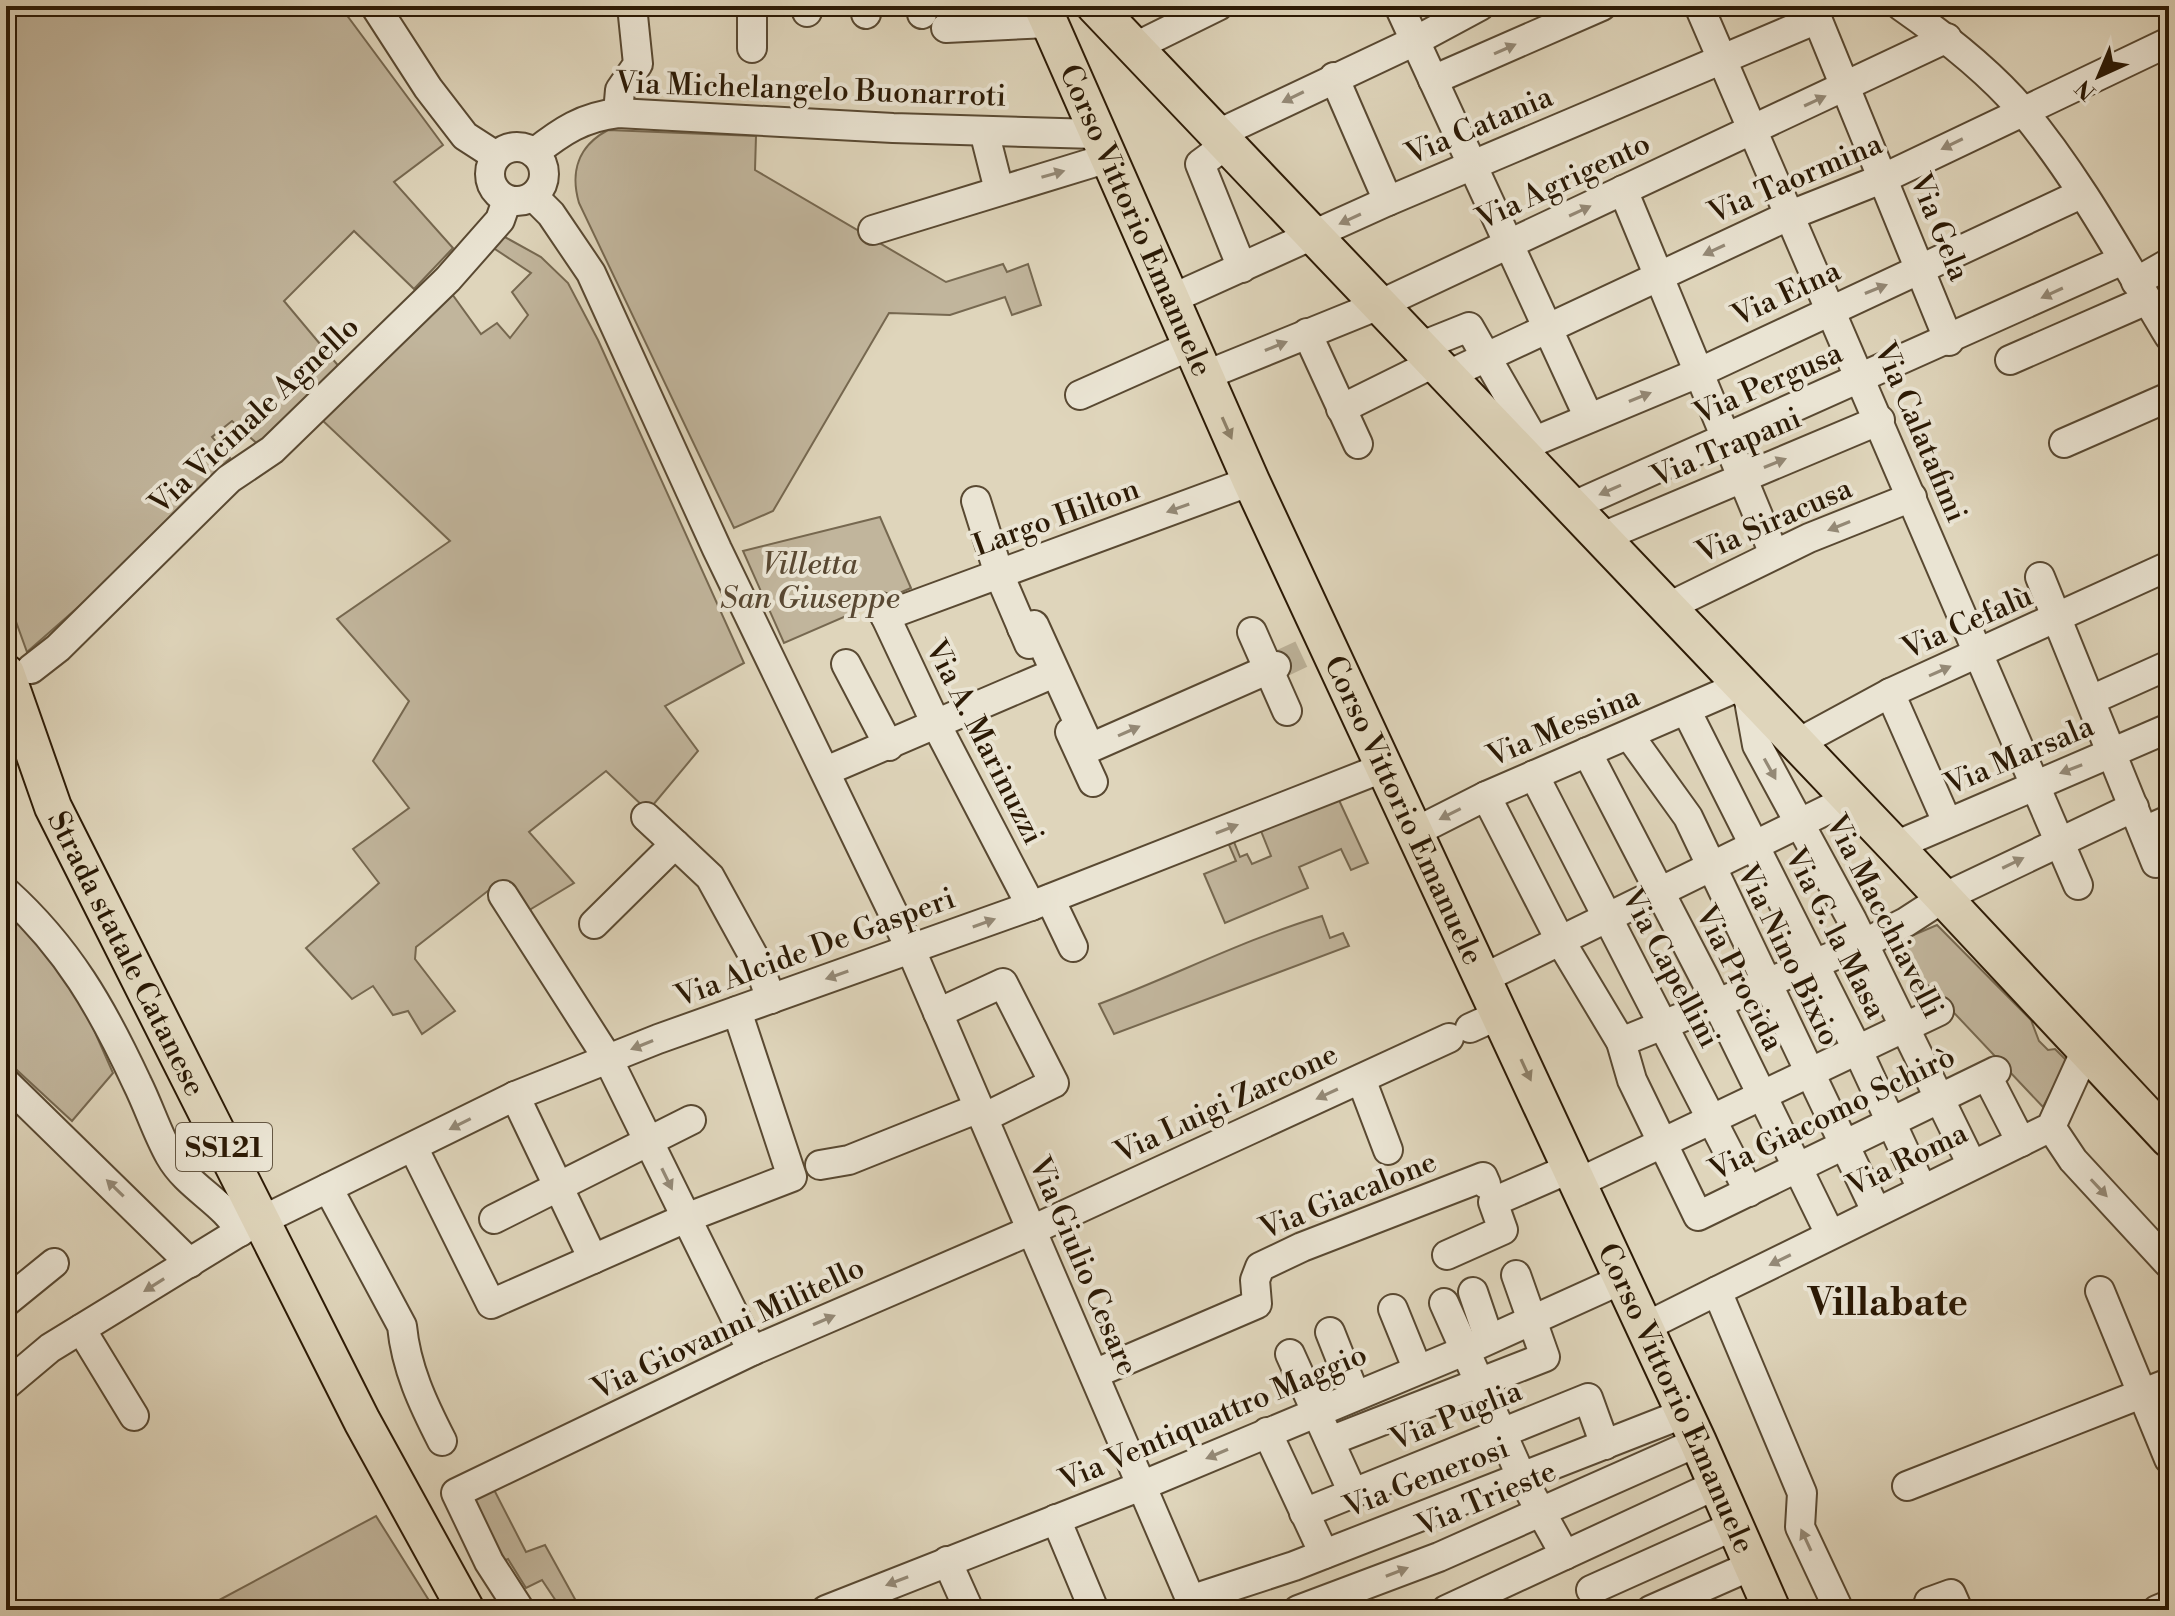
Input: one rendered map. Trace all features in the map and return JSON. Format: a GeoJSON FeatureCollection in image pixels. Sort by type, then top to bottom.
{"type":"FeatureCollection","features":[{"type":"Feature","properties":{"kind":"main road"},"geometry":{"type":"LineString","coordinates":[[1046,15],[1086,6]]}},
{"type":"Feature","properties":{"kind":"main road"},"geometry":{"type":"LineString","coordinates":[[1095,6],[1433,362],[1526,445],[1571,507],[2169,1139]]}},
{"type":"Feature","properties":{"kind":"main road","name":"Corso Vittorio Emanuele"},"geometry":{"type":"LineString","coordinates":[[1046,15],[1251,481],[1317,646],[1385,767],[1484,978],[1473,1027],[1574,1176],[1718,1484],[1772,1610]]}},
{"type":"Feature","properties":{"kind":"main road","name":"Strada statale Catanese"},"geometry":{"type":"LineString","coordinates":[[19,671],[53,807],[362,1421],[466,1610]]}},
{"type":"Feature","properties":{"kind":"street"},"geometry":{"type":"LineString","coordinates":[[375,6],[428,88],[465,136],[496,156]]}},
{"type":"Feature","properties":{"kind":"street"},"geometry":{"type":"LineString","coordinates":[[618,113],[620,90],[638,64],[632,6]]}},
{"type":"Feature","properties":{"kind":"street"},"geometry":{"type":"LineString","coordinates":[[752,6],[752,48]]}},
{"type":"Feature","properties":{"kind":"street"},"geometry":{"type":"LineString","coordinates":[[1135,47],[1216,6]]}},
{"type":"Feature","properties":{"kind":"street"},"geometry":{"type":"LineString","coordinates":[[1399,6],[1589,418]]}},
{"type":"Feature","properties":{"kind":"street"},"geometry":{"type":"LineString","coordinates":[[1242,268],[1200,164],[1222,139],[1334,77],[1415,41],[1480,6]]}},
{"type":"Feature","properties":{"kind":"street"},"geometry":{"type":"LineString","coordinates":[[1433,80],[1602,6]]}},
{"type":"Feature","properties":{"kind":"street","name":"Via Calatafimi"},"geometry":{"type":"LineString","coordinates":[[1699,6],[2078,885]]}},
{"type":"Feature","properties":{"kind":"street"},"geometry":{"type":"LineString","coordinates":[[1901,6],[1947,38],[2021,110],[2081,194],[2169,336]]}},
{"type":"Feature","properties":{"kind":"street","name":"Via Catania"},"geometry":{"type":"LineString","coordinates":[[1169,300],[1388,201],[1721,59],[1815,13]]}},
{"type":"Feature","properties":{"kind":"street","name":"Via Gela"},"geometry":{"type":"LineString","coordinates":[[1815,13],[1923,270],[1949,341]]}},
{"type":"Feature","properties":{"kind":"street"},"geometry":{"type":"LineString","coordinates":[[930,16],[1046,15]]}},
{"type":"Feature","properties":{"kind":"street","name":"Via Agrigento"},"geometry":{"type":"LineString","coordinates":[[1080,395],[1307,333],[1379,305],[1947,38]]}},
{"type":"Feature","properties":{"kind":"street","name":"Via Taormina"},"geometry":{"type":"LineString","coordinates":[[1433,362],[1486,357],[1788,216],[1884,178],[2169,42]]}},
{"type":"Feature","properties":{"kind":"street"},"geometry":{"type":"LineString","coordinates":[[1334,77],[1388,201]]}},
{"type":"Feature","properties":{"kind":"street","name":"Via Michelangelo Buonarroti"},"geometry":{"type":"LineString","coordinates":[[534,153],[566,128],[592,116],[618,113],[984,131],[1102,146]]}},
{"type":"Feature","properties":{"kind":"street"},"geometry":{"type":"LineString","coordinates":[[984,131],[999,190]]}},
{"type":"Feature","properties":{"kind":"street"},"geometry":{"type":"LineString","coordinates":[[873,230],[999,190],[1102,146]]}},
{"type":"Feature","properties":{"kind":"street"},"geometry":{"type":"LineString","coordinates":[[516,147],[534,153],[544,174],[540,190],[520,198],[500,196],[490,181],[496,156],[516,147]]}},
{"type":"Feature","properties":{"kind":"street"},"geometry":{"type":"LineString","coordinates":[[1623,190],[1774,554]]}},
{"type":"Feature","properties":{"kind":"street","name":"Via Etna"},"geometry":{"type":"LineString","coordinates":[[1526,445],[1698,373],[1831,308],[1923,270],[2081,194]]}},
{"type":"Feature","properties":{"kind":"street","name":"Via Vicinale Agnello"},"geometry":{"type":"LineString","coordinates":[[19,671],[58,648],[229,479],[272,450],[448,279],[520,198]]}},
{"type":"Feature","properties":{"kind":"street","name":"Via Giulio Cesare"},"geometry":{"type":"LineString","coordinates":[[520,198],[551,214],[591,273],[717,549],[911,950],[1193,1605]]}},
{"type":"Feature","properties":{"kind":"street"},"geometry":{"type":"LineString","coordinates":[[2010,360],[2169,263]]}},
{"type":"Feature","properties":{"kind":"street","name":"Via Pergusa"},"geometry":{"type":"LineString","coordinates":[[1571,507],[1949,341],[2135,281]]}},
{"type":"Feature","properties":{"kind":"street"},"geometry":{"type":"LineString","coordinates":[[1341,409],[1433,362],[1469,327],[1526,445]]}},
{"type":"Feature","properties":{"kind":"street"},"geometry":{"type":"LineString","coordinates":[[1307,333],[1358,444]]}},
{"type":"Feature","properties":{"kind":"street"},"geometry":{"type":"LineString","coordinates":[[2064,443],[2169,397]]}},
{"type":"Feature","properties":{"kind":"street","name":"Via Trapani"},"geometry":{"type":"LineString","coordinates":[[1600,538],[1880,420]]}},
{"type":"Feature","properties":{"kind":"street","name":"Largo Hilton"},"geometry":{"type":"LineString","coordinates":[[883,612],[999,574],[1251,481]]}},
{"type":"Feature","properties":{"kind":"street","name":"Via Siracusa"},"geometry":{"type":"LineString","coordinates":[[1666,608],[1774,554],[1912,497]]}},
{"type":"Feature","properties":{"kind":"street"},"geometry":{"type":"LineString","coordinates":[[976,501],[999,574],[1093,782]]}},
{"type":"Feature","properties":{"kind":"street","name":"Via Cefalù"},"geometry":{"type":"LineString","coordinates":[[1796,744],[1890,693],[2169,566]]}},
{"type":"Feature","properties":{"kind":"street"},"geometry":{"type":"LineString","coordinates":[[2040,577],[2113,752],[2149,819],[2156,863]]}},
{"type":"Feature","properties":{"kind":"street","name":"Via A. Marinuzzi"},"geometry":{"type":"LineString","coordinates":[[883,612],[937,726],[1040,902],[1073,947]]}},
{"type":"Feature","properties":{"kind":"street"},"geometry":{"type":"LineString","coordinates":[[1022,628],[1034,625],[1090,748],[1272,668]]}},
{"type":"Feature","properties":{"kind":"street"},"geometry":{"type":"LineString","coordinates":[[1252,632],[1272,668],[1287,711]]}},
{"type":"Feature","properties":{"kind":"street"},"geometry":{"type":"LineString","coordinates":[[846,664],[889,746]]}},
{"type":"Feature","properties":{"kind":"street"},"geometry":{"type":"LineString","coordinates":[[2091,700],[2169,665]]}},
{"type":"Feature","properties":{"kind":"street"},"geometry":{"type":"LineString","coordinates":[[826,771],[937,726],[1045,677]]}},
{"type":"Feature","properties":{"kind":"street","name":"Via Messina"},"geometry":{"type":"LineString","coordinates":[[1415,832],[1486,796],[1587,752],[1686,710],[1744,690]]}},
{"type":"Feature","properties":{"kind":"street","name":"Via Macchiavelli"},"geometry":{"type":"LineString","coordinates":[[1744,690],[1757,745],[1863,944],[1972,1165]]}},
{"type":"Feature","properties":{"kind":"street"},"geometry":{"type":"LineString","coordinates":[[1890,693],[1947,822]]}},
{"type":"Feature","properties":{"kind":"street","name":"Via G. la Masa"},"geometry":{"type":"LineString","coordinates":[[1686,710],[1858,1051],[1922,1189]]}},
{"type":"Feature","properties":{"kind":"street","name":"Via Marsala"},"geometry":{"type":"LineString","coordinates":[[1895,846],[2169,728]]}},
{"type":"Feature","properties":{"kind":"street","name":"Via Nino Bixio"},"geometry":{"type":"LineString","coordinates":[[1629,735],[1688,817],[1876,1211]]}},
{"type":"Feature","properties":{"kind":"street","name":"Via Procida"},"geometry":{"type":"LineString","coordinates":[[1587,752],[1717,1002],[1761,1098],[1830,1234]]}},
{"type":"Feature","properties":{"kind":"street","name":"Via Alcide De Gasperi"},"geometry":{"type":"LineString","coordinates":[[277,1213],[515,1096],[737,1011],[1040,902],[1385,767]]}},
{"type":"Feature","properties":{"kind":"street","name":"Via Capellini"},"geometry":{"type":"LineString","coordinates":[[1534,775],[1749,1192]]}},
{"type":"Feature","properties":{"kind":"street"},"geometry":{"type":"LineString","coordinates":[[1486,796],[1561,942],[1621,1042],[1632,1080],[1664,1142]]}},
{"type":"Feature","properties":{"kind":"street"},"geometry":{"type":"LineString","coordinates":[[1484,978],[1849,799]]}},
{"type":"Feature","properties":{"kind":"street"},"geometry":{"type":"LineString","coordinates":[[646,817],[710,877],[759,966],[771,999]]}},
{"type":"Feature","properties":{"kind":"street"},"geometry":{"type":"LineString","coordinates":[[1621,1042],[1863,944],[1943,898],[2058,841],[2149,819]]}},
{"type":"Feature","properties":{"kind":"street"},"geometry":{"type":"LineString","coordinates":[[594,924],[675,844]]}},
{"type":"Feature","properties":{"kind":"street"},"geometry":{"type":"LineString","coordinates":[[6,892],[43,925],[90,990],[171,1157],[198,1191],[232,1217],[242,1231],[50,1348],[6,1385]]}},
{"type":"Feature","properties":{"kind":"street"},"geometry":{"type":"LineString","coordinates":[[503,895],[608,1059],[752,1351]]}},
{"type":"Feature","properties":{"kind":"street"},"geometry":{"type":"LineString","coordinates":[[820,1165],[849,1160],[981,1113],[1054,1083],[1003,983],[938,1013]]}},
{"type":"Feature","properties":{"kind":"street"},"geometry":{"type":"LineString","coordinates":[[413,1147],[491,1304],[686,1218],[792,1177],[737,1011]]}},
{"type":"Feature","properties":{"kind":"street"},"geometry":{"type":"LineString","coordinates":[[1447,1255],[1503,1230],[1488,1190],[1574,1176],[1664,1142],[1939,1011]]}},
{"type":"Feature","properties":{"kind":"street","name":"Via Luigi Zarcone"},"geometry":{"type":"LineString","coordinates":[[1032,1230],[1473,1027]]}},
{"type":"Feature","properties":{"kind":"street"},"geometry":{"type":"LineString","coordinates":[[2086,1050],[2051,1127],[2073,1160],[2169,1264]]}},
{"type":"Feature","properties":{"kind":"street","name":"Via Giacomo Schirò"},"geometry":{"type":"LineString","coordinates":[[1664,1142],[1698,1216],[1798,1171],[1992,1073],[2021,1142]]}},
{"type":"Feature","properties":{"kind":"street"},"geometry":{"type":"LineString","coordinates":[[1361,1079],[1388,1150]]}},
{"type":"Feature","properties":{"kind":"street"},"geometry":{"type":"LineString","coordinates":[[7,1087],[190,1263]]}},
{"type":"Feature","properties":{"kind":"street"},"geometry":{"type":"LineString","coordinates":[[515,1096],[593,1259]]}},
{"type":"Feature","properties":{"kind":"street"},"geometry":{"type":"LineString","coordinates":[[494,1219],[691,1120]]}},
{"type":"Feature","properties":{"kind":"street","name":"Via Roma"},"geometry":{"type":"LineString","coordinates":[[1645,1327],[2051,1127]]}},
{"type":"Feature","properties":{"kind":"street"},"geometry":{"type":"LineString","coordinates":[[328,1188],[402,1326],[405,1350],[420,1397],[442,1441]]}},
{"type":"Feature","properties":{"kind":"street","name":"Via Giacalone"},"geometry":{"type":"LineString","coordinates":[[1094,1374],[1257,1304],[1255,1280],[1260,1267],[1302,1247],[1488,1190]]}},
{"type":"Feature","properties":{"kind":"street","name":"Via Giovanni Militello"},"geometry":{"type":"LineString","coordinates":[[520,1610],[489,1562],[456,1493],[752,1351],[1032,1230]]}},
{"type":"Feature","properties":{"kind":"street"},"geometry":{"type":"LineString","coordinates":[[6,1302],[54,1263]]}},
{"type":"Feature","properties":{"kind":"street"},"geometry":{"type":"LineString","coordinates":[[1330,1441],[1545,1357],[1516,1275]]}},
{"type":"Feature","properties":{"kind":"street","name":"Via Ventiquattro Maggio"},"geometry":{"type":"LineString","coordinates":[[826,1610],[1141,1486],[1476,1345],[1623,1279]]}},
{"type":"Feature","properties":{"kind":"street"},"geometry":{"type":"LineString","coordinates":[[1717,1291],[1802,1493],[1800,1527],[1839,1610]]}},
{"type":"Feature","properties":{"kind":"street"},"geometry":{"type":"LineString","coordinates":[[2100,1291],[2169,1459]]}},
{"type":"Feature","properties":{"kind":"street"},"geometry":{"type":"LineString","coordinates":[[1473,1292],[1479,1383],[1521,1476],[1596,1600],[1736,1525]]}},
{"type":"Feature","properties":{"kind":"street"},"geometry":{"type":"LineString","coordinates":[[1444,1303],[1476,1345]]}},
{"type":"Feature","properties":{"kind":"street"},"geometry":{"type":"LineString","coordinates":[[1393,1309],[1417,1368]]}},
{"type":"Feature","properties":{"kind":"street"},"geometry":{"type":"LineString","coordinates":[[81,1329],[134,1416]]}},
{"type":"Feature","properties":{"kind":"street"},"geometry":{"type":"LineString","coordinates":[[1330,1332],[1355,1395]]}},
{"type":"Feature","properties":{"kind":"street"},"geometry":{"type":"LineString","coordinates":[[1290,1354],[1353,1493]]}},
{"type":"Feature","properties":{"kind":"street"},"geometry":{"type":"LineString","coordinates":[[1907,1486],[2169,1383]]}},
{"type":"Feature","properties":{"kind":"street","name":"Via Puglia"},"geometry":{"type":"LineString","coordinates":[[1304,1513],[1588,1398],[1605,1445]]}},
{"type":"Feature","properties":{"kind":"street","name":"Via Generosi"},"geometry":{"type":"LineString","coordinates":[[1193,1605],[1605,1445],[1692,1428]]}},
{"type":"Feature","properties":{"kind":"street","name":"Via Trieste"},"geometry":{"type":"LineString","coordinates":[[1298,1610],[1439,1557],[1542,1511],[1692,1428]]}},
{"type":"Feature","properties":{"kind":"street"},"geometry":{"type":"LineString","coordinates":[[1267,1432],[1324,1554]]}},
{"type":"Feature","properties":{"kind":"street"},"geometry":{"type":"LineString","coordinates":[[1453,1608],[1718,1484]]}},
{"type":"Feature","properties":{"kind":"street"},"geometry":{"type":"LineString","coordinates":[[1056,1519],[1094,1610]]}},
{"type":"Feature","properties":{"kind":"street"},"geometry":{"type":"LineString","coordinates":[[947,1561],[969,1610]]}},
{"type":"Feature","properties":{"kind":"street"},"geometry":{"type":"LineString","coordinates":[[1651,1610],[1753,1565]]}},
{"type":"Feature","properties":{"kind":"street"},"geometry":{"type":"LineString","coordinates":[[1929,1602],[1951,1594],[1958,1610]]}},
{"type":"Feature","properties":{"kind":"street"},"geometry":{"type":"LineString","coordinates":[[2157,1610],[2169,1605]]}},
{"type":"Feature","properties":{"kind":"green space"},"geometry":{"type":"Polygon","coordinates":[[[6,6],[340,6],[443,145],[394,182],[453,248],[414,289],[354,231],[284,301],[341,369],[262,448],[232,421],[212,437],[230,458],[133,559],[27,652],[6,594],[6,6]]]}},
{"type":"Feature","properties":{"kind":"green space"},"geometry":{"type":"Polygon","coordinates":[[[608,130],[756,136],[755,170],[946,282],[1003,264],[1007,272],[1028,264],[1041,305],[1012,315],[1005,297],[950,315],[889,313],[773,511],[734,528],[579,203],[576,170],[579,161],[590,144],[608,130]]]}},
{"type":"Feature","properties":{"kind":"green space"},"geometry":{"type":"Polygon","coordinates":[[[503,236],[541,257],[568,283],[598,340],[744,663],[665,706],[698,751],[648,811],[606,771],[529,832],[574,883],[526,912],[498,883],[416,947],[415,959],[455,1011],[422,1034],[408,1011],[393,1015],[373,986],[352,999],[306,948],[379,883],[353,849],[409,808],[373,761],[409,701],[337,619],[450,541],[321,419],[452,294],[481,334],[497,323],[510,338],[528,315],[512,292],[531,273],[492,247],[503,236]]]}},
{"type":"Feature","properties":{"kind":"green space","name":"Villetta San Giuseppe"},"geometry":{"type":"Polygon","coordinates":[[[880,517],[911,588],[784,643],[743,551],[880,517]]]}},
{"type":"Feature","properties":{"kind":"green space"},"geometry":{"type":"Polygon","coordinates":[[[1338,798],[1368,863],[1351,870],[1341,849],[1299,867],[1308,888],[1225,923],[1204,874],[1236,861],[1229,845],[1234,842],[1240,857],[1247,854],[1252,864],[1271,856],[1261,831],[1338,798]]]}},
{"type":"Feature","properties":{"kind":"green space"},"geometry":{"type":"Polygon","coordinates":[[[6,907],[45,944],[86,1012],[113,1073],[72,1121],[6,1060],[6,907]]]}},
{"type":"Feature","properties":{"kind":"green space"},"geometry":{"type":"Polygon","coordinates":[[[1322,916],[1330,938],[1343,933],[1349,946],[1114,1034],[1099,1004],[1265,936],[1322,916]]]}},
{"type":"Feature","properties":{"kind":"green space"},"geometry":{"type":"Polygon","coordinates":[[[1937,925],[2031,1020],[2039,1041],[2048,1050],[2055,1049],[2067,1061],[2043,1107],[1890,945],[1937,925]]]}},
{"type":"Feature","properties":{"kind":"green space"},"geometry":{"type":"Polygon","coordinates":[[[488,1478],[526,1552],[545,1545],[581,1610],[562,1610],[542,1580],[526,1588],[508,1559],[501,1562],[467,1498],[488,1478]]]}},
{"type":"Feature","properties":{"kind":"green space"},"geometry":{"type":"Polygon","coordinates":[[[376,1516],[435,1610],[210,1610],[208,1606],[376,1516]]]}},
{"type":"Feature","properties":{"kind":"tunnel"},"geometry":{"type":"LineString","coordinates":[[1276,666],[1308,651]]}},
{"type":"Feature","properties":{"kind":"district","name":"Villabate"},"geometry":{"type":"Point","coordinates":[1888,1302]}}]}
